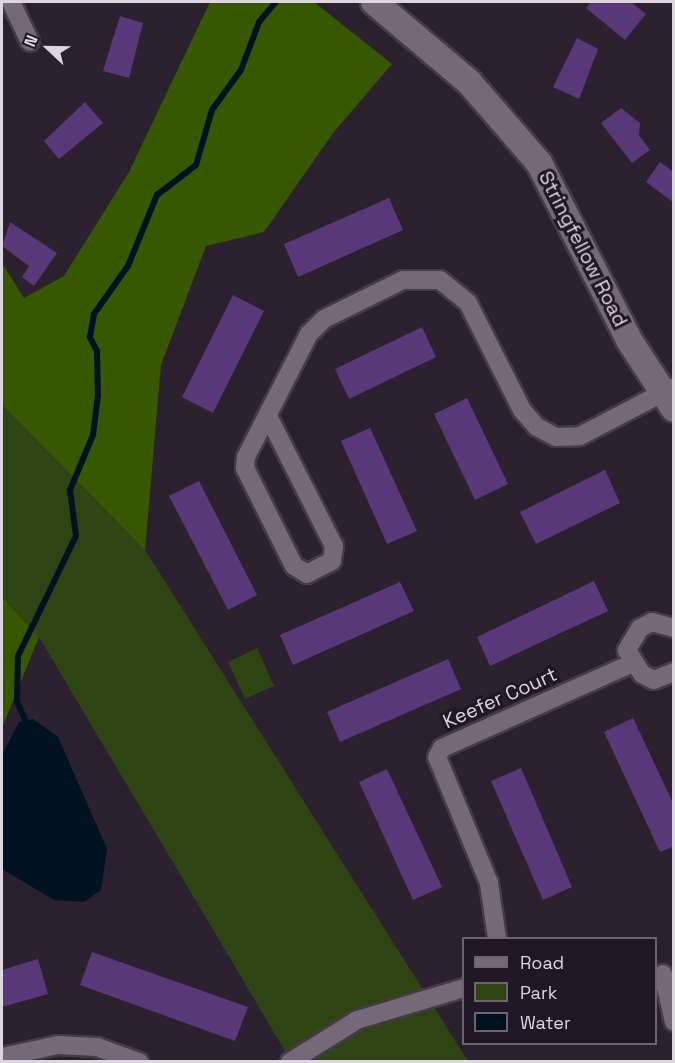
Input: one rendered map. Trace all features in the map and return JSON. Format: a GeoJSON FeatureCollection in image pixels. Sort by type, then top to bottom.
{"type":"FeatureCollection","features":[{"type":"Feature","properties":{"kind":"main road","name":"Stringfellow Road"},"geometry":{"type":"LineString","coordinates":[[374,2],[469,82],[538,163],[629,340],[671,396]]}},
{"type":"Feature","properties":{"kind":"street"},"geometry":{"type":"LineString","coordinates":[[11,2],[30,42]]}},
{"type":"Feature","properties":{"kind":"street"},"geometry":{"type":"LineString","coordinates":[[268,416],[334,546],[332,561],[320,572],[307,574],[294,567],[245,468],[268,416],[316,325],[420,277],[455,288],[468,303],[522,410],[556,437],[580,436],[671,396]]}},
{"type":"Feature","properties":{"kind":"street"},"geometry":{"type":"LineString","coordinates":[[672,679],[654,680],[631,664],[630,639],[640,628],[652,622],[674,628]]}},
{"type":"Feature","properties":{"kind":"street","name":"Keefer Court"},"geometry":{"type":"LineString","coordinates":[[497,937],[489,883],[436,757],[442,748],[631,664]]}},
{"type":"Feature","properties":{"kind":"street"},"geometry":{"type":"LineString","coordinates":[[664,973],[674,1022]]}},
{"type":"Feature","properties":{"kind":"street"},"geometry":{"type":"LineString","coordinates":[[290,1062],[357,1020],[462,989]]}},
{"type":"Feature","properties":{"kind":"street"},"geometry":{"type":"LineString","coordinates":[[2,1057],[58,1045],[97,1047],[139,1062]]}},
{"type":"Feature","properties":{"kind":"green space"},"geometry":{"type":"Polygon","coordinates":[[[210,2],[314,2],[392,64],[333,133],[264,232],[206,246],[161,365],[145,550],[2,405],[2,263],[24,298],[64,276],[129,172],[210,2]]]}},
{"type":"Feature","properties":{"kind":"green space"},"geometry":{"type":"Polygon","coordinates":[[[2,405],[145,550],[468,1061],[291,1061],[39,637],[2,597],[2,405]]]}},
{"type":"Feature","properties":{"kind":"green space"},"geometry":{"type":"Polygon","coordinates":[[[2,597],[39,637],[2,728],[2,597]]]}},
{"type":"Feature","properties":{"kind":"green space"},"geometry":{"type":"Polygon","coordinates":[[[257,648],[274,686],[245,699],[228,662],[257,648]]]}},
{"type":"Feature","properties":{"kind":"water"},"geometry":{"type":"Polygon","coordinates":[[[33,719],[58,737],[107,849],[101,890],[84,902],[54,900],[2,869],[2,755],[19,722],[33,719]]]}},
{"type":"Feature","properties":{"kind":"building"},"geometry":{"type":"Polygon","coordinates":[[[591,2],[631,2],[646,14],[625,40],[586,8],[591,2]]]}},
{"type":"Feature","properties":{"kind":"building"},"geometry":{"type":"Polygon","coordinates":[[[120,16],[143,23],[129,78],[103,71],[120,16]]]}},
{"type":"Feature","properties":{"kind":"building"},"geometry":{"type":"Polygon","coordinates":[[[577,38],[598,49],[579,99],[553,87],[577,38]]]}},
{"type":"Feature","properties":{"kind":"building"},"geometry":{"type":"Polygon","coordinates":[[[85,102],[103,123],[59,159],[44,141],[85,102]]]}},
{"type":"Feature","properties":{"kind":"building"},"geometry":{"type":"Polygon","coordinates":[[[621,108],[640,123],[639,135],[650,150],[632,163],[601,123],[621,108]]]}},
{"type":"Feature","properties":{"kind":"building"},"geometry":{"type":"Polygon","coordinates":[[[660,162],[674,172],[674,203],[646,182],[660,162]]]}},
{"type":"Feature","properties":{"kind":"building"},"geometry":{"type":"Polygon","coordinates":[[[389,198],[403,230],[298,277],[284,244],[389,198]]]}},
{"type":"Feature","properties":{"kind":"building"},"geometry":{"type":"Polygon","coordinates":[[[10,222],[57,253],[34,286],[22,277],[29,266],[2,246],[10,222]]]}},
{"type":"Feature","properties":{"kind":"building"},"geometry":{"type":"Polygon","coordinates":[[[233,295],[264,311],[213,413],[182,397],[233,295]]]}},
{"type":"Feature","properties":{"kind":"building"},"geometry":{"type":"Polygon","coordinates":[[[422,327],[436,357],[349,399],[335,369],[422,327]]]}},
{"type":"Feature","properties":{"kind":"building"},"geometry":{"type":"Polygon","coordinates":[[[467,398],[508,484],[475,500],[434,414],[467,398]]]}},
{"type":"Feature","properties":{"kind":"building"},"geometry":{"type":"Polygon","coordinates":[[[370,428],[417,531],[387,544],[341,441],[370,428]]]}},
{"type":"Feature","properties":{"kind":"building"},"geometry":{"type":"Polygon","coordinates":[[[605,470],[620,503],[536,544],[520,512],[605,470]]]}},
{"type":"Feature","properties":{"kind":"building"},"geometry":{"type":"Polygon","coordinates":[[[199,481],[257,595],[228,610],[169,496],[199,481]]]}},
{"type":"Feature","properties":{"kind":"building"},"geometry":{"type":"Polygon","coordinates":[[[594,581],[608,611],[490,666],[477,637],[594,581]]]}},
{"type":"Feature","properties":{"kind":"building"},"geometry":{"type":"Polygon","coordinates":[[[400,582],[414,611],[293,665],[280,635],[400,582]]]}},
{"type":"Feature","properties":{"kind":"building"},"geometry":{"type":"Polygon","coordinates":[[[448,659],[461,689],[340,742],[327,712],[448,659]]]}},
{"type":"Feature","properties":{"kind":"building"},"geometry":{"type":"Polygon","coordinates":[[[633,718],[674,805],[674,846],[660,852],[604,732],[633,718]]]}},
{"type":"Feature","properties":{"kind":"building"},"geometry":{"type":"Polygon","coordinates":[[[521,768],[572,887],[543,900],[491,781],[521,768]]]}},
{"type":"Feature","properties":{"kind":"building"},"geometry":{"type":"Polygon","coordinates":[[[387,769],[442,887],[413,900],[359,782],[387,769]]]}},
{"type":"Feature","properties":{"kind":"building"},"geometry":{"type":"Polygon","coordinates":[[[92,952],[248,1007],[235,1041],[80,985],[92,952]]]}},
{"type":"Feature","properties":{"kind":"building"},"geometry":{"type":"Polygon","coordinates":[[[38,959],[48,994],[2,1007],[2,970],[38,959]]]}},
{"type":"Feature","properties":{"kind":"waterway"},"geometry":{"type":"LineString","coordinates":[[25,719],[17,702],[18,656],[76,536],[70,490],[93,435],[98,395],[97,351],[90,337],[94,314],[128,266],[157,195],[196,165],[212,110],[241,70],[259,22],[276,2]]}}]}
